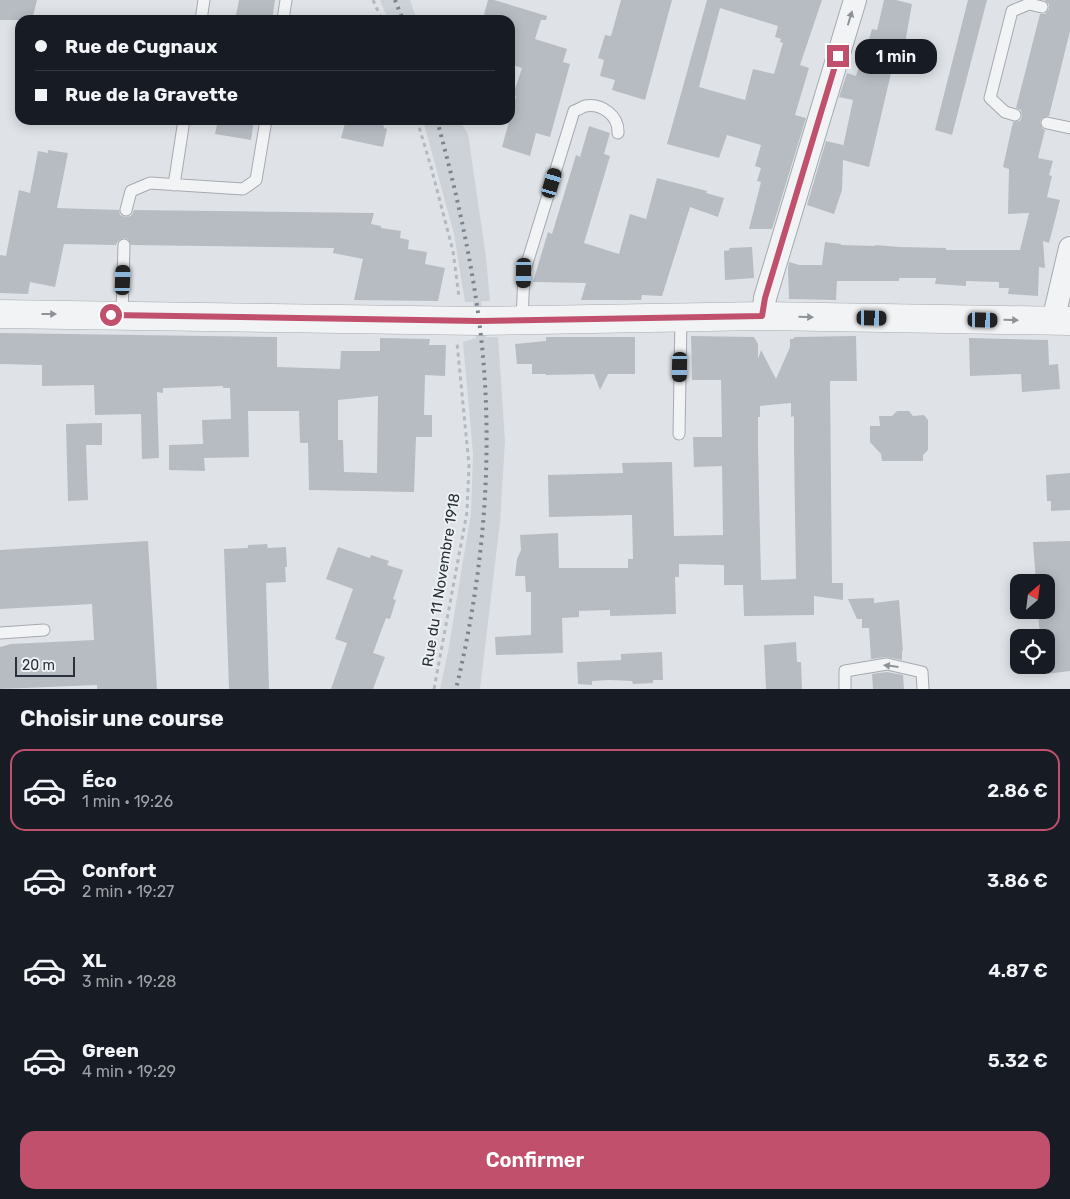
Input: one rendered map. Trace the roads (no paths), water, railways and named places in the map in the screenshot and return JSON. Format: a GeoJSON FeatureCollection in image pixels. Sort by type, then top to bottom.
{"type":"FeatureCollection","features":[{"type":"Feature","properties":{"kind":"street"},"geometry":{"type":"LineString","coordinates":[[762,316],[765,298],[856,0]]}},
{"type":"Feature","properties":{"kind":"street"},"geometry":{"type":"LineString","coordinates":[[0,314],[522,321],[762,316],[1061,321],[1070,248]]}},
{"type":"Feature","properties":{"kind":"lane"},"geometry":{"type":"LineString","coordinates":[[202,15],[204,0]]}},
{"type":"Feature","properties":{"kind":"lane"},"geometry":{"type":"LineString","coordinates":[[284,15],[286,0]]}},
{"type":"Feature","properties":{"kind":"lane"},"geometry":{"type":"LineString","coordinates":[[1015,114],[1005,112],[990,98],[1009,21],[1012,11],[1029,4],[1042,7]]}},
{"type":"Feature","properties":{"kind":"lane"},"geometry":{"type":"LineString","coordinates":[[522,321],[524,273],[574,111],[586,106],[598,106],[613,115],[617,121],[618,133]]}},
{"type":"Feature","properties":{"kind":"lane"},"geometry":{"type":"LineString","coordinates":[[1047,123],[1070,128]]}},
{"type":"Feature","properties":{"kind":"lane"},"geometry":{"type":"LineString","coordinates":[[174,185],[183,125]]}},
{"type":"Feature","properties":{"kind":"lane"},"geometry":{"type":"LineString","coordinates":[[126,210],[131,191],[150,183],[243,188],[256,180],[265,125]]}},
{"type":"Feature","properties":{"kind":"lane"},"geometry":{"type":"LineString","coordinates":[[122,315],[124,245]]}},
{"type":"Feature","properties":{"kind":"lane"},"geometry":{"type":"LineString","coordinates":[[679,434],[681,318]]}},
{"type":"Feature","properties":{"kind":"lane"},"geometry":{"type":"LineString","coordinates":[[0,633],[44,630]]}},
{"type":"Feature","properties":{"kind":"lane"},"geometry":{"type":"LineString","coordinates":[[845,689],[845,671],[887,664],[922,672],[923,689]]}},
{"type":"Feature","properties":{"kind":"railway"},"geometry":{"type":"LineString","coordinates":[[395,0],[401,15]]}},
{"type":"Feature","properties":{"kind":"railway"},"geometry":{"type":"LineString","coordinates":[[438,125],[467,244],[479,320],[484,366],[486,413],[484,506],[480,552],[466,644],[456,689]]}}]}
